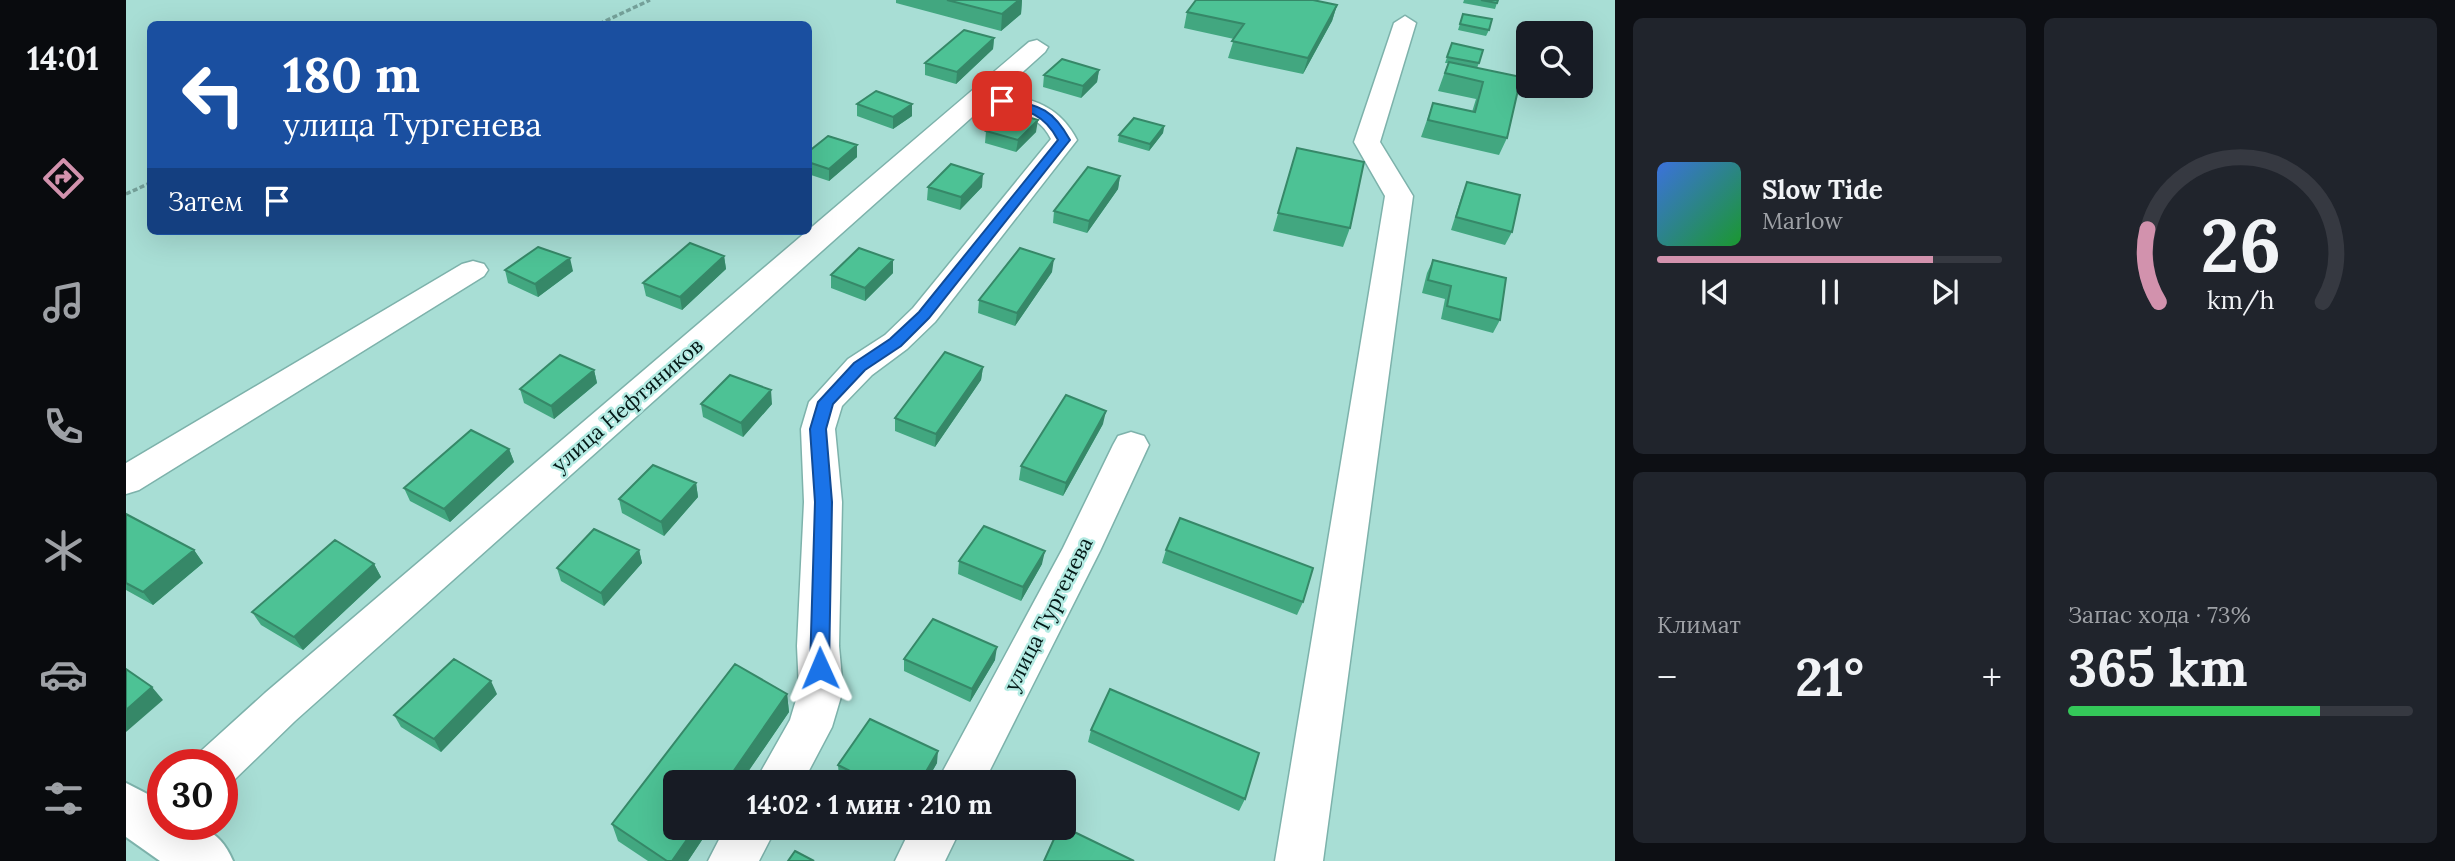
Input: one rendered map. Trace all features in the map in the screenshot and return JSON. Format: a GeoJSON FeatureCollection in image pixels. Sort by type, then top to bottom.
{"type":"FeatureCollection","features":[{"type":"Feature","properties":{"kind":"main road"},"geometry":{"type":"LineString","coordinates":[[178,840],[206,861]]}},
{"type":"Feature","properties":{"kind":"street"},"geometry":{"type":"LineString","coordinates":[[1299,861],[1399,196],[1367,142],[1405,23]]}},
{"type":"Feature","properties":{"kind":"street","name":"улица Нефтяников"},"geometry":{"type":"LineString","coordinates":[[235,749],[1037,47]]}},
{"type":"Feature","properties":{"kind":"street"},"geometry":{"type":"LineString","coordinates":[[785,770],[810,727],[821,690],[818,646],[823,502],[818,429],[826,402],[860,367],[896,342],[924,315],[1064,140],[1054,121],[1040,110],[1002,101],[974,103]]}},
{"type":"Feature","properties":{"kind":"street"},"geometry":{"type":"LineString","coordinates":[[126,480],[473,270]]}},
{"type":"Feature","properties":{"kind":"street","name":"улица Тургенева"},"geometry":{"type":"LineString","coordinates":[[966,770],[1081,551],[1131,444]]}},
{"type":"Feature","properties":{"kind":"street"},"geometry":{"type":"LineString","coordinates":[[732,861],[744,840]]}},
{"type":"Feature","properties":{"kind":"street"},"geometry":{"type":"LineString","coordinates":[[919,861],[930,840]]}},
{"type":"Feature","properties":{"kind":"path"},"geometry":{"type":"LineString","coordinates":[[605,21],[650,0]]}},
{"type":"Feature","properties":{"kind":"path"},"geometry":{"type":"LineString","coordinates":[[126,194],[147,184]]}},
{"type":"Feature","properties":{"kind":"building"},"geometry":{"type":"Polygon","coordinates":[[[947,0],[1019,0],[1002,14],[947,0]]]}},
{"type":"Feature","properties":{"kind":"building"},"geometry":{"type":"Polygon","coordinates":[[[1196,0],[1313,0],[1337,5],[1308,58],[1232,41],[1244,24],[1187,12],[1196,0]]]}},
{"type":"Feature","properties":{"kind":"building"},"geometry":{"type":"Polygon","coordinates":[[[1463,14],[1492,19],[1489,30],[1460,24],[1463,14]]]}},
{"type":"Feature","properties":{"kind":"building"},"geometry":{"type":"Polygon","coordinates":[[[964,30],[994,38],[957,72],[925,63],[964,30]]]}},
{"type":"Feature","properties":{"kind":"building"},"geometry":{"type":"Polygon","coordinates":[[[1452,43],[1483,50],[1479,63],[1447,57],[1452,43]]]}},
{"type":"Feature","properties":{"kind":"building"},"geometry":{"type":"Polygon","coordinates":[[[1062,59],[1099,70],[1083,86],[1044,75],[1062,59]]]}},
{"type":"Feature","properties":{"kind":"building"},"geometry":{"type":"Polygon","coordinates":[[[1449,62],[1516,76],[1516,98],[1507,138],[1428,120],[1433,103],[1475,112],[1483,82],[1445,73],[1449,62]]]}},
{"type":"Feature","properties":{"kind":"building"},"geometry":{"type":"Polygon","coordinates":[[[876,91],[912,104],[893,117],[857,104],[876,91]]]}},
{"type":"Feature","properties":{"kind":"building"},"geometry":{"type":"Polygon","coordinates":[[[1007,111],[1038,120],[1018,140],[986,131],[1007,111]]]}},
{"type":"Feature","properties":{"kind":"building"},"geometry":{"type":"Polygon","coordinates":[[[1134,118],[1164,126],[1150,144],[1119,135],[1134,118]]]}},
{"type":"Feature","properties":{"kind":"building"},"geometry":{"type":"Polygon","coordinates":[[[828,136],[857,145],[829,169],[812,163],[812,149],[828,136]]]}},
{"type":"Feature","properties":{"kind":"building"},"geometry":{"type":"Polygon","coordinates":[[[1297,148],[1364,162],[1350,228],[1278,213],[1297,148]]]}},
{"type":"Feature","properties":{"kind":"building"},"geometry":{"type":"Polygon","coordinates":[[[951,164],[983,174],[961,197],[928,187],[951,164]]]}},
{"type":"Feature","properties":{"kind":"building"},"geometry":{"type":"Polygon","coordinates":[[[1088,167],[1120,176],[1089,221],[1054,211],[1088,167]]]}},
{"type":"Feature","properties":{"kind":"building"},"geometry":{"type":"Polygon","coordinates":[[[1467,182],[1520,195],[1512,232],[1456,217],[1467,182]]]}},
{"type":"Feature","properties":{"kind":"building"},"geometry":{"type":"Polygon","coordinates":[[[690,243],[724,256],[680,297],[643,283],[690,243]]]}},
{"type":"Feature","properties":{"kind":"building"},"geometry":{"type":"Polygon","coordinates":[[[538,247],[570,258],[535,284],[505,270],[538,247]]]}},
{"type":"Feature","properties":{"kind":"building"},"geometry":{"type":"Polygon","coordinates":[[[859,248],[893,260],[865,288],[831,275],[859,248]]]}},
{"type":"Feature","properties":{"kind":"building"},"geometry":{"type":"Polygon","coordinates":[[[1020,248],[1054,259],[1017,313],[979,300],[1020,248]]]}},
{"type":"Feature","properties":{"kind":"building"},"geometry":{"type":"Polygon","coordinates":[[[1433,260],[1506,278],[1500,320],[1447,306],[1451,286],[1428,280],[1433,260]]]}},
{"type":"Feature","properties":{"kind":"building"},"geometry":{"type":"Polygon","coordinates":[[[945,352],[983,367],[936,434],[895,418],[945,352]]]}},
{"type":"Feature","properties":{"kind":"building"},"geometry":{"type":"Polygon","coordinates":[[[560,355],[594,370],[551,406],[520,389],[560,355]]]}},
{"type":"Feature","properties":{"kind":"building"},"geometry":{"type":"Polygon","coordinates":[[[730,375],[771,390],[741,423],[701,404],[730,375]]]}},
{"type":"Feature","properties":{"kind":"building"},"geometry":{"type":"Polygon","coordinates":[[[1066,395],[1106,411],[1066,483],[1021,466],[1066,395]]]}},
{"type":"Feature","properties":{"kind":"building"},"geometry":{"type":"Polygon","coordinates":[[[471,430],[509,449],[444,509],[404,488],[471,430]]]}},
{"type":"Feature","properties":{"kind":"building"},"geometry":{"type":"Polygon","coordinates":[[[653,465],[696,483],[661,522],[619,499],[653,465]]]}},
{"type":"Feature","properties":{"kind":"building"},"geometry":{"type":"Polygon","coordinates":[[[126,514],[194,550],[143,592],[126,583],[126,514]]]}},
{"type":"Feature","properties":{"kind":"building"},"geometry":{"type":"Polygon","coordinates":[[[1180,518],[1313,568],[1303,602],[1166,550],[1180,518]]]}},
{"type":"Feature","properties":{"kind":"building"},"geometry":{"type":"Polygon","coordinates":[[[984,526],[1045,551],[1023,587],[959,561],[984,526]]]}},
{"type":"Feature","properties":{"kind":"building"},"geometry":{"type":"Polygon","coordinates":[[[594,529],[639,550],[601,593],[557,568],[594,529]]]}},
{"type":"Feature","properties":{"kind":"building"},"geometry":{"type":"Polygon","coordinates":[[[335,540],[374,564],[294,637],[252,612],[335,540]]]}},
{"type":"Feature","properties":{"kind":"building"},"geometry":{"type":"Polygon","coordinates":[[[933,619],[997,647],[972,689],[904,659],[933,619]]]}},
{"type":"Feature","properties":{"kind":"building"},"geometry":{"type":"Polygon","coordinates":[[[454,659],[491,681],[434,739],[394,715],[454,659]]]}},
{"type":"Feature","properties":{"kind":"building"},"geometry":{"type":"Polygon","coordinates":[[[735,664],[787,694],[734,770],[663,770],[663,840],[687,840],[672,861],[667,861],[612,824],[735,664]]]}},
{"type":"Feature","properties":{"kind":"building"},"geometry":{"type":"Polygon","coordinates":[[[126,669],[152,687],[126,710],[126,669]]]}},
{"type":"Feature","properties":{"kind":"building"},"geometry":{"type":"Polygon","coordinates":[[[1110,689],[1259,753],[1245,799],[1091,730],[1110,689]]]}},
{"type":"Feature","properties":{"kind":"building"},"geometry":{"type":"Polygon","coordinates":[[[870,719],[938,751],[927,770],[848,770],[838,765],[870,719]]]}},
{"type":"Feature","properties":{"kind":"building"},"geometry":{"type":"Polygon","coordinates":[[[1076,833],[1134,861],[1044,861],[1054,840],[1076,840],[1076,833]]]}},
{"type":"Feature","properties":{"kind":"building"},"geometry":{"type":"Polygon","coordinates":[[[795,851],[814,861],[788,861],[795,851]]]}},
{"type":"Feature","properties":{"kind":"route"},"geometry":{"type":"LineString","coordinates":[[820,668],[818,646],[823,502],[818,429],[826,402],[860,367],[896,342],[924,315],[1064,140],[1054,121],[1040,110],[1002,101]]}}]}
